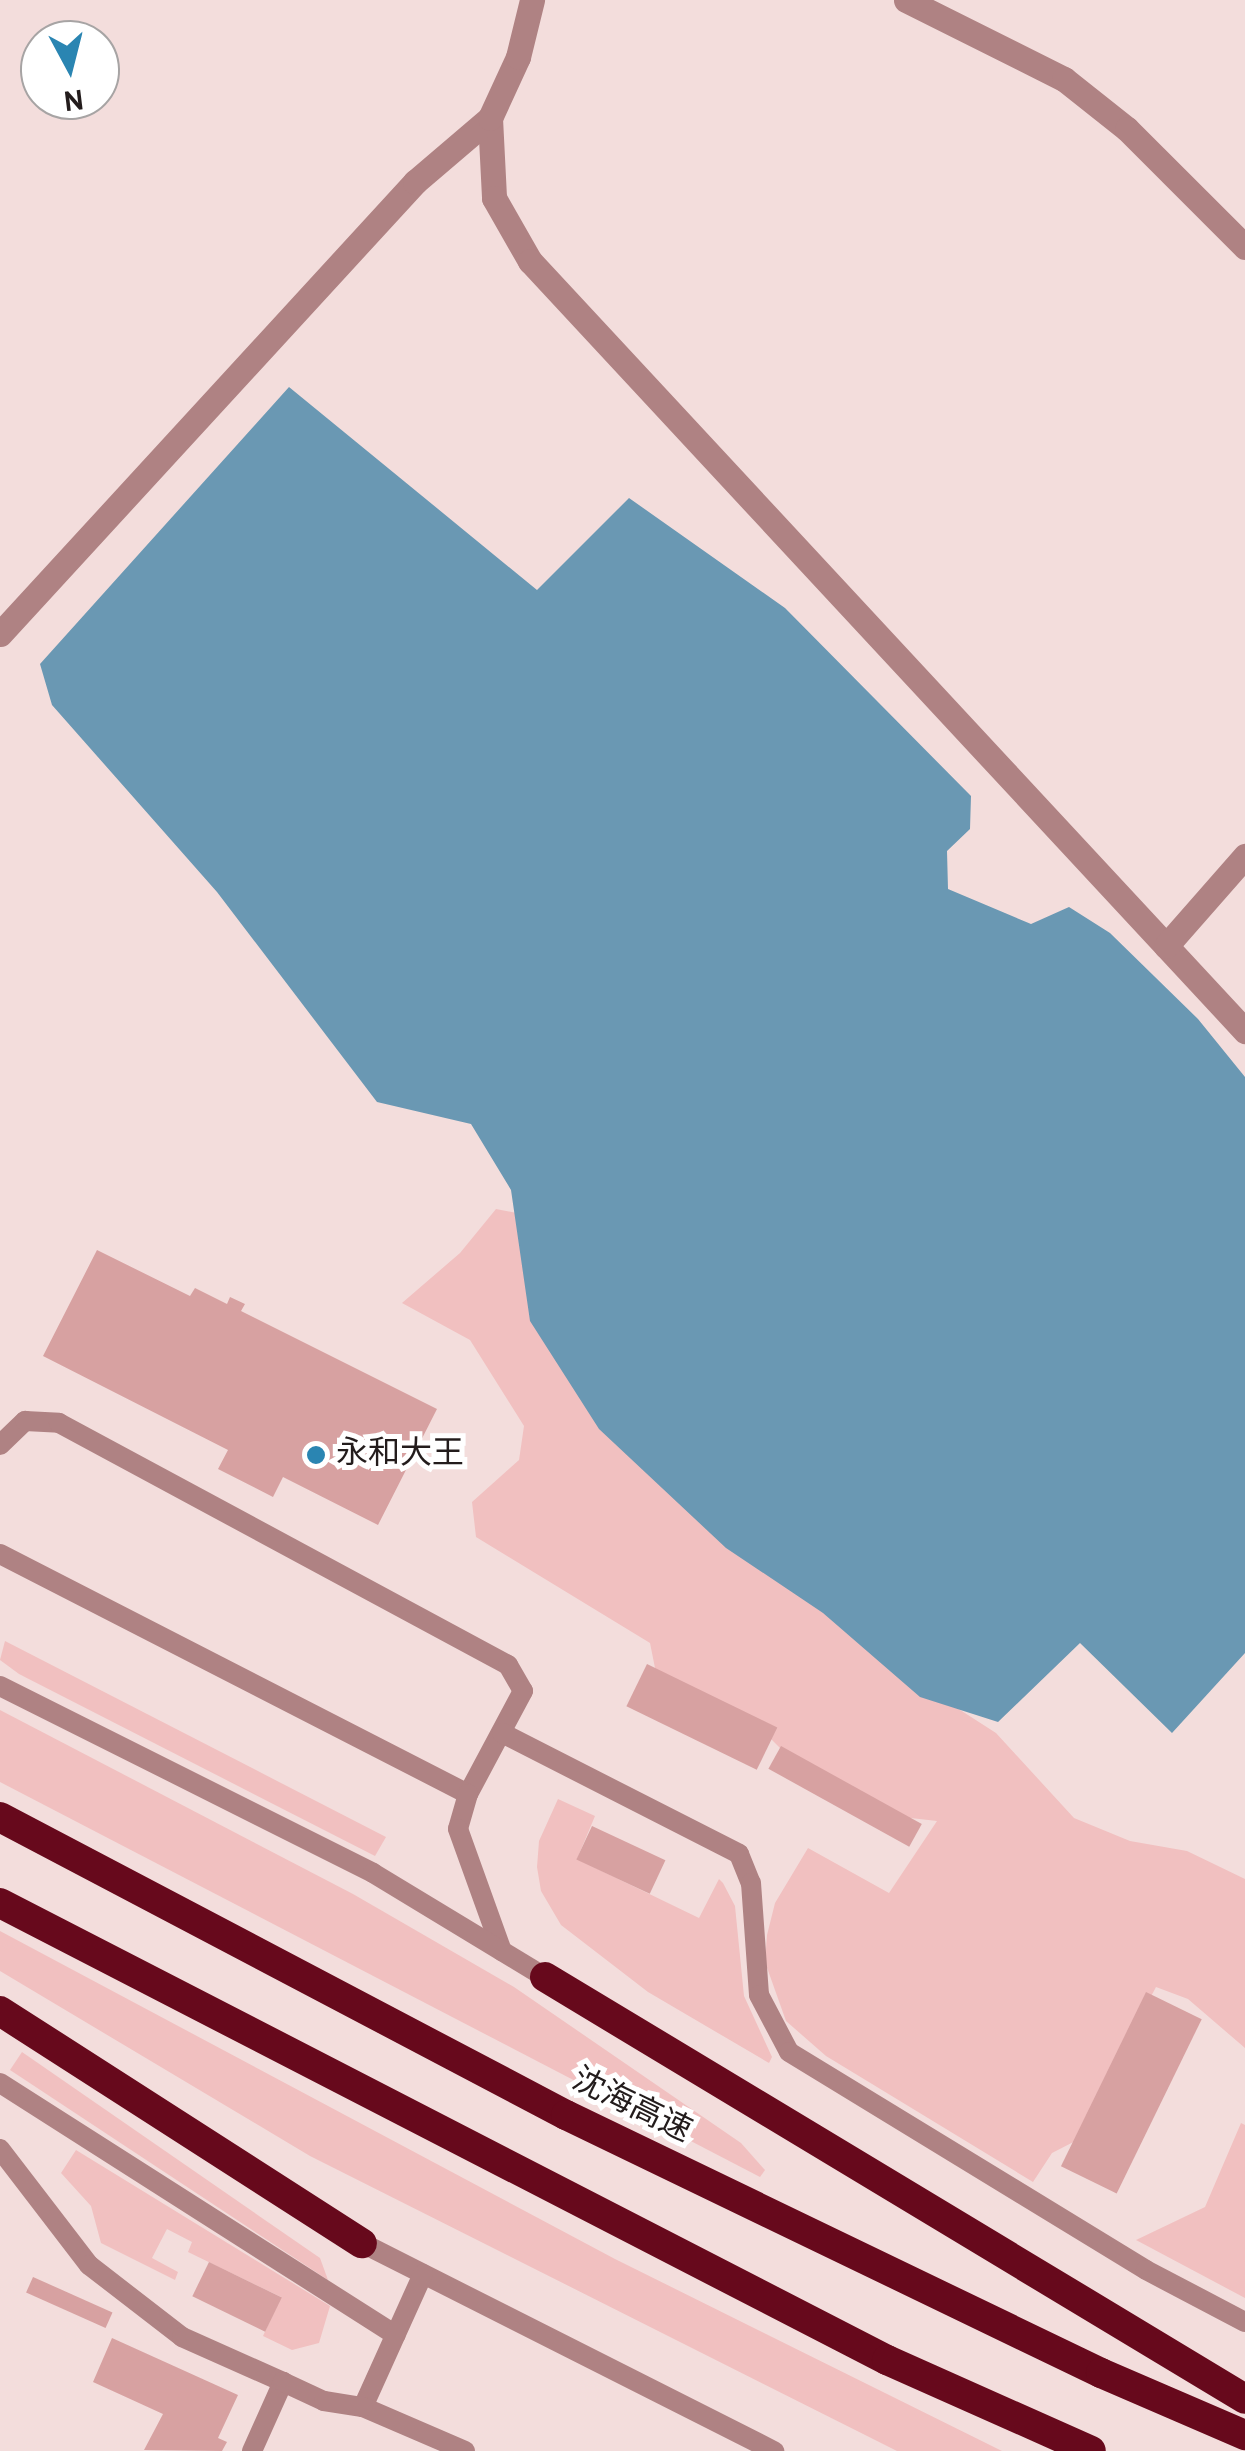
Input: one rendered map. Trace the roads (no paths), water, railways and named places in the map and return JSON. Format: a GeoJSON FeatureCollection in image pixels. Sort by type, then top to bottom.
{"type":"FeatureCollection","features":[{"type":"Feature","properties":{"kind":"highway","name":"沈海高速"},"geometry":{"type":"LineString","coordinates":[[0,1817],[566,2115],[1101,2373],[1245,2435]]}},
{"type":"Feature","properties":{"kind":"highway"},"geometry":{"type":"LineString","coordinates":[[0,1903],[886,2360],[1092,2451]]}},
{"type":"Feature","properties":{"kind":"highway"},"geometry":{"type":"LineString","coordinates":[[545,1976],[1245,2399]]}},
{"type":"Feature","properties":{"kind":"highway"},"geometry":{"type":"LineString","coordinates":[[0,2011],[362,2244]]}},
{"type":"Feature","properties":{"kind":"street"},"geometry":{"type":"LineString","coordinates":[[0,634],[416,182],[490,118],[518,56],[532,0]]}},
{"type":"Feature","properties":{"kind":"street"},"geometry":{"type":"LineString","coordinates":[[906,0],[1064,79],[1127,129],[1245,247]]}},
{"type":"Feature","properties":{"kind":"street"},"geometry":{"type":"LineString","coordinates":[[490,118],[494,198],[530,261],[1245,1031]]}},
{"type":"Feature","properties":{"kind":"street"},"geometry":{"type":"LineString","coordinates":[[1166,946],[1245,856]]}},
{"type":"Feature","properties":{"kind":"lane"},"geometry":{"type":"LineString","coordinates":[[0,1445],[25,1421],[59,1423],[508,1665],[523,1691],[468,1794],[458,1830],[502,1951]]}},
{"type":"Feature","properties":{"kind":"lane"},"geometry":{"type":"LineString","coordinates":[[0,1554],[468,1794]]}},
{"type":"Feature","properties":{"kind":"lane"},"geometry":{"type":"LineString","coordinates":[[0,1686],[373,1872],[545,1976]]}},
{"type":"Feature","properties":{"kind":"lane"},"geometry":{"type":"LineString","coordinates":[[502,1733],[735,1849],[752,1883],[759,1995],[779,2041],[799,2060],[1146,2270],[1245,2322]]}},
{"type":"Feature","properties":{"kind":"lane"},"geometry":{"type":"LineString","coordinates":[[0,2083],[396,2335]]}},
{"type":"Feature","properties":{"kind":"lane"},"geometry":{"type":"LineString","coordinates":[[0,2149],[89,2266],[182,2337],[324,2401],[363,2407],[465,2451]]}},
{"type":"Feature","properties":{"kind":"lane"},"geometry":{"type":"LineString","coordinates":[[362,2244],[774,2451]]}},
{"type":"Feature","properties":{"kind":"lane"},"geometry":{"type":"LineString","coordinates":[[363,2407],[423,2274]]}},
{"type":"Feature","properties":{"kind":"lane"},"geometry":{"type":"LineString","coordinates":[[252,2451],[283,2382]]}},
{"type":"Feature","properties":{"kind":"water"},"geometry":{"type":"Polygon","coordinates":[[[289,387],[537,590],[629,498],[785,608],[971,796],[970,829],[947,851],[948,889],[1031,924],[1069,907],[1110,933],[1198,1019],[1245,1077],[1245,1653],[1172,1733],[1080,1643],[998,1722],[920,1697],[823,1613],[726,1548],[599,1429],[530,1321],[511,1190],[471,1124],[377,1102],[217,892],[52,705],[40,664],[289,387]]]}},
{"type":"Feature","properties":{"kind":"place","name":"永和大王"},"geometry":{"type":"Point","coordinates":[316,1455]}}]}
